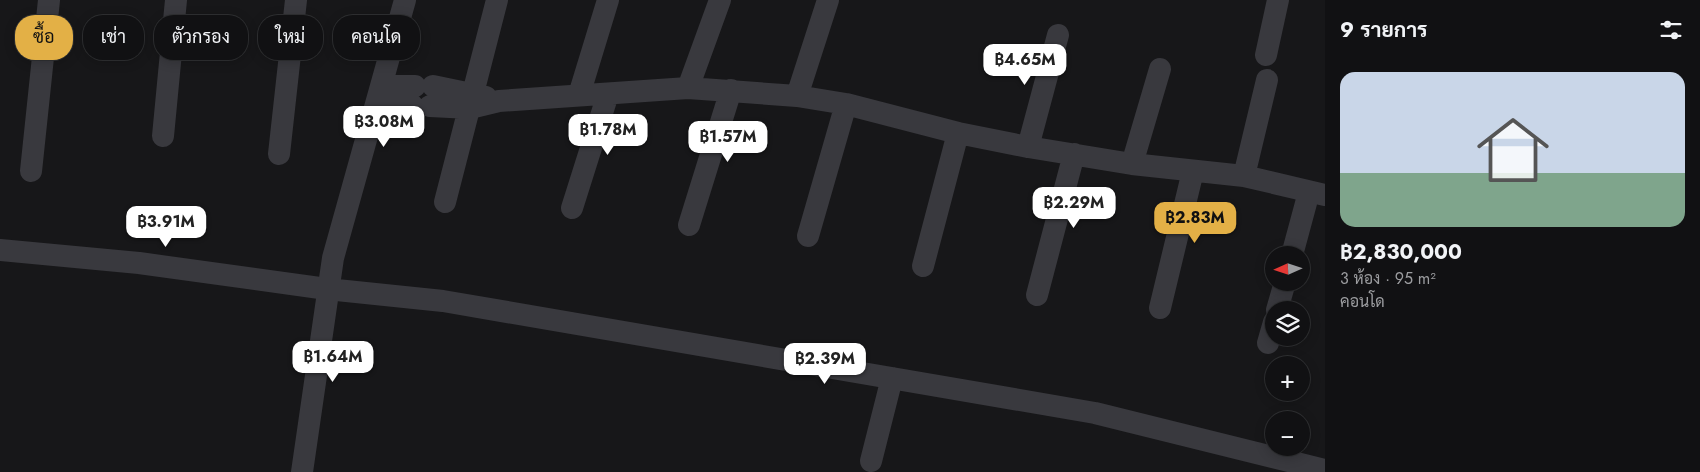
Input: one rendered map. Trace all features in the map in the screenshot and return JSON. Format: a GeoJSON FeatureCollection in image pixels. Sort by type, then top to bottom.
{"type":"FeatureCollection","features":[{"type":"Feature","properties":{"kind":"street"},"geometry":{"type":"LineString","coordinates":[[31,171],[49,0]]}},
{"type":"Feature","properties":{"kind":"street"},"geometry":{"type":"LineString","coordinates":[[163,136],[176,0]]}},
{"type":"Feature","properties":{"kind":"street"},"geometry":{"type":"LineString","coordinates":[[280,154],[296,0]]}},
{"type":"Feature","properties":{"kind":"street"},"geometry":{"type":"LineString","coordinates":[[302,472],[333,258],[405,0]]}},
{"type":"Feature","properties":{"kind":"street"},"geometry":{"type":"LineString","coordinates":[[445,202],[497,0]]}},
{"type":"Feature","properties":{"kind":"street"},"geometry":{"type":"LineString","coordinates":[[579,95],[608,0]]}},
{"type":"Feature","properties":{"kind":"street"},"geometry":{"type":"LineString","coordinates":[[688,88],[720,0]]}},
{"type":"Feature","properties":{"kind":"street"},"geometry":{"type":"LineString","coordinates":[[797,96],[828,0]]}},
{"type":"Feature","properties":{"kind":"street"},"geometry":{"type":"LineString","coordinates":[[1266,56],[1278,0]]}},
{"type":"Feature","properties":{"kind":"street"},"geometry":{"type":"LineString","coordinates":[[1028,147],[1058,35]]}},
{"type":"Feature","properties":{"kind":"street"},"geometry":{"type":"LineString","coordinates":[[1132,164],[1160,69]]}},
{"type":"Feature","properties":{"kind":"street"},"geometry":{"type":"LineString","coordinates":[[1244,176],[1267,80]]}},
{"type":"Feature","properties":{"kind":"street"},"geometry":{"type":"LineString","coordinates":[[380,93],[499,101],[688,88],[797,96],[846,104],[958,133],[1028,147],[1132,164],[1244,176],[1317,194],[1296,246]]}},
{"type":"Feature","properties":{"kind":"street"},"geometry":{"type":"LineString","coordinates":[[689,225],[731,90]]}},
{"type":"Feature","properties":{"kind":"street"},"geometry":{"type":"LineString","coordinates":[[572,208],[608,94]]}},
{"type":"Feature","properties":{"kind":"street"},"geometry":{"type":"LineString","coordinates":[[808,236],[846,104]]}},
{"type":"Feature","properties":{"kind":"street"},"geometry":{"type":"LineString","coordinates":[[923,266],[958,133]]}},
{"type":"Feature","properties":{"kind":"street"},"geometry":{"type":"LineString","coordinates":[[1037,295],[1074,154]]}},
{"type":"Feature","properties":{"kind":"street"},"geometry":{"type":"LineString","coordinates":[[1160,308],[1193,171]]}},
{"type":"Feature","properties":{"kind":"street"},"geometry":{"type":"LineString","coordinates":[[0,250],[139,263],[327,289],[443,301],[1095,413],[1325,470]]}},
{"type":"Feature","properties":{"kind":"street"},"geometry":{"type":"LineString","coordinates":[[871,461],[892,378]]}}]}
